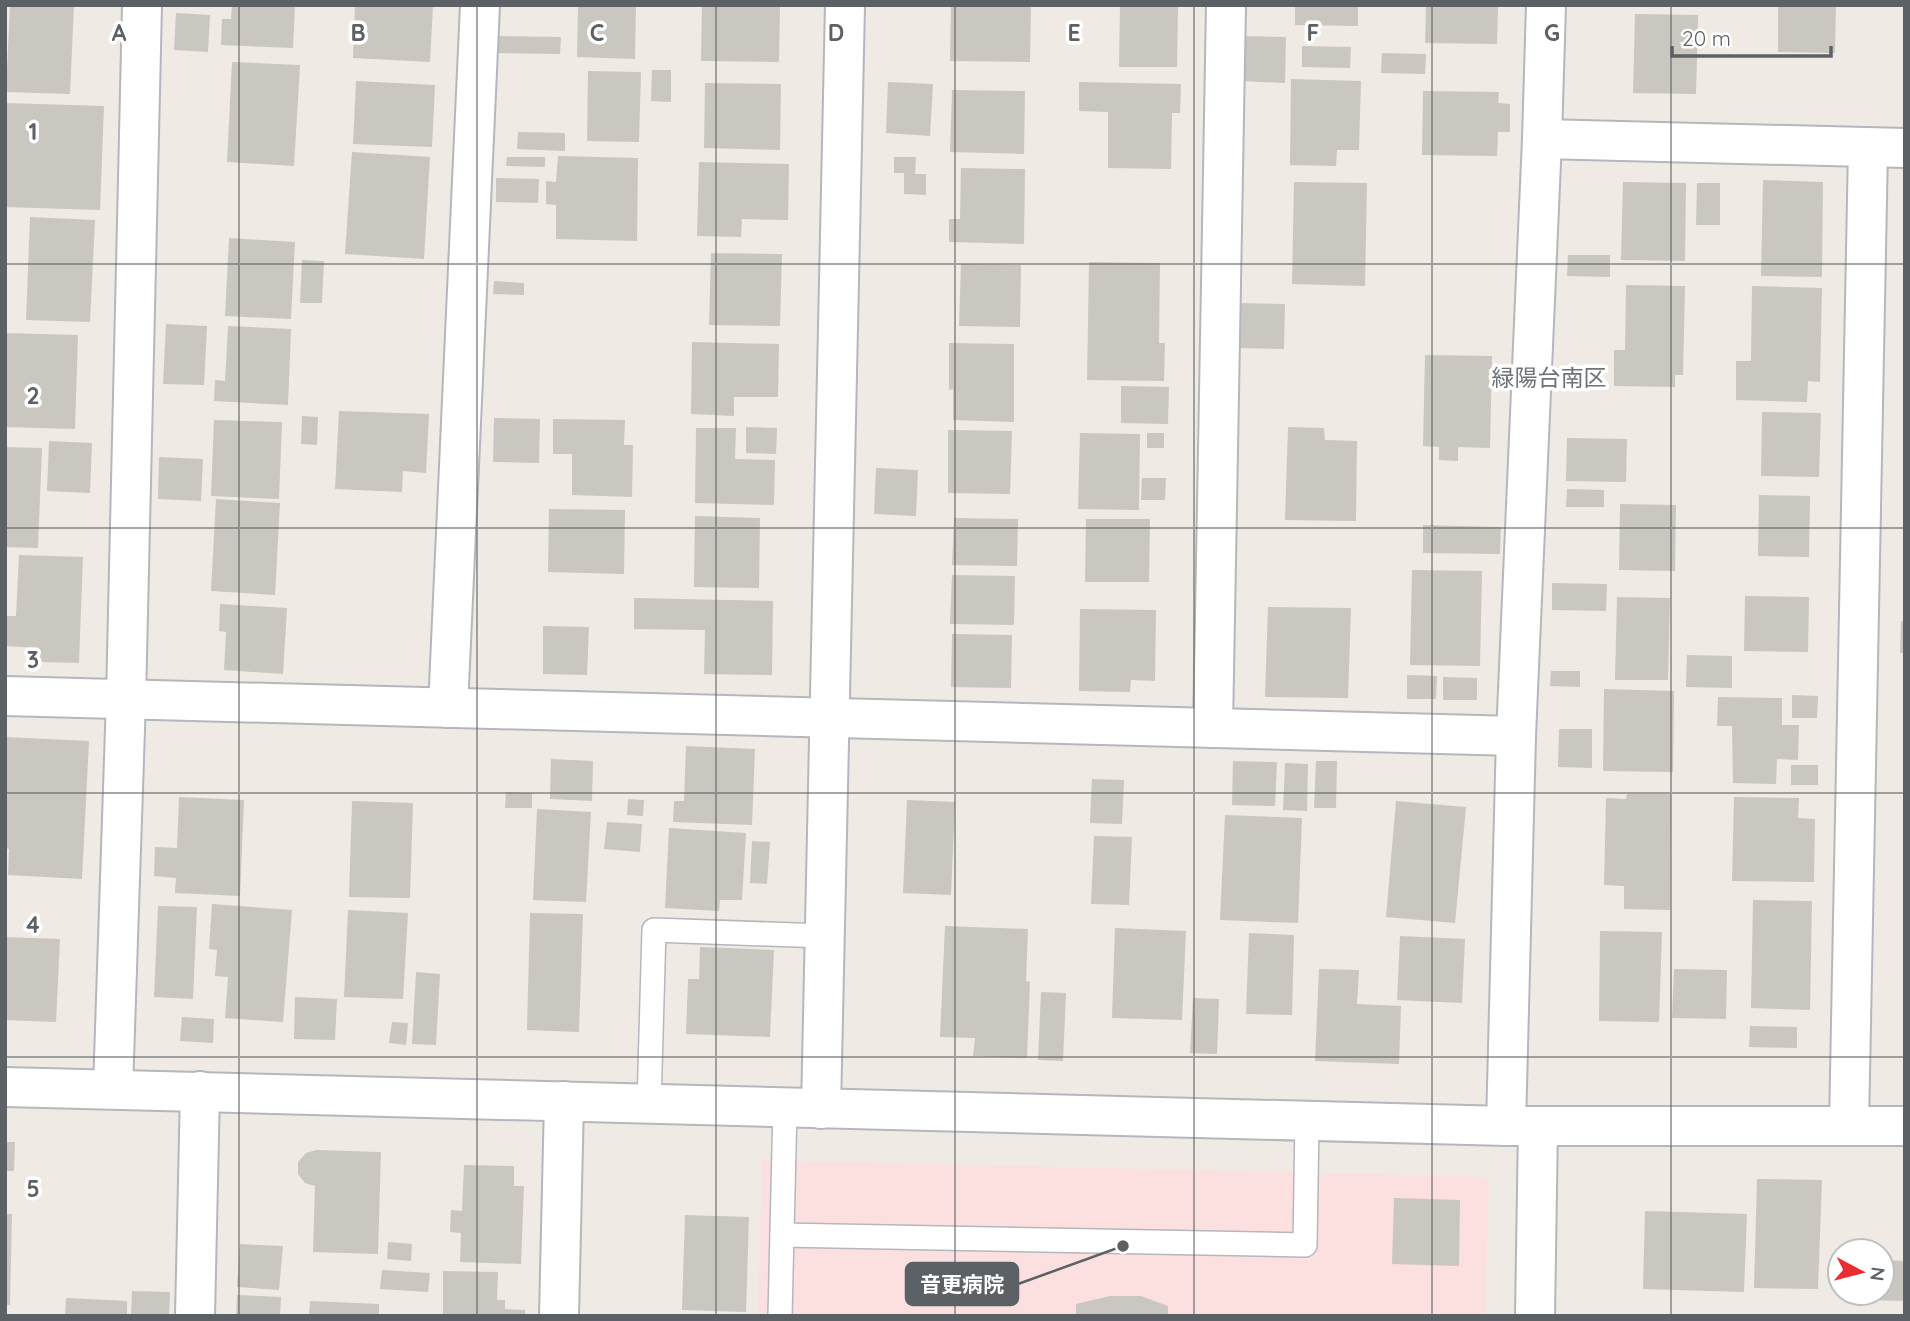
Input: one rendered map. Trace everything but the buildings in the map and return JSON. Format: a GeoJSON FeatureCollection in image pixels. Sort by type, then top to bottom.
{"type":"FeatureCollection","features":[{"type":"Feature","properties":{"kind":"street"},"geometry":{"type":"LineString","coordinates":[[113,1089],[126,699],[142,5]]}},
{"type":"Feature","properties":{"kind":"street"},"geometry":{"type":"LineString","coordinates":[[448,708],[480,5]]}},
{"type":"Feature","properties":{"kind":"street"},"geometry":{"type":"LineString","coordinates":[[803,1108],[824,936],[845,5]]}},
{"type":"Feature","properties":{"kind":"street"},"geometry":{"type":"LineString","coordinates":[[1213,728],[1226,5]]}},
{"type":"Feature","properties":{"kind":"street"},"geometry":{"type":"LineString","coordinates":[[1535,1316],[1522,1127],[1516,736],[1546,5]]}},
{"type":"Feature","properties":{"kind":"street"},"geometry":{"type":"LineString","coordinates":[[1542,139],[1886,148],[1849,1126]]}},
{"type":"Feature","properties":{"kind":"street"},"geometry":{"type":"LineString","coordinates":[[5,696],[1516,736]]}},
{"type":"Feature","properties":{"kind":"street"},"geometry":{"type":"LineString","coordinates":[[5,1087],[1522,1127],[1905,1126]]}},
{"type":"Feature","properties":{"kind":"street"},"geometry":{"type":"LineString","coordinates":[[195,1316],[200,1091]]}},
{"type":"Feature","properties":{"kind":"street"},"geometry":{"type":"LineString","coordinates":[[559,1316],[564,1101]]}},
{"type":"Feature","properties":{"kind":"lane"},"geometry":{"type":"LineString","coordinates":[[649,1104],[654,930],[824,936]]}},
{"type":"Feature","properties":{"kind":"lane"},"geometry":{"type":"LineString","coordinates":[[780,1316],[782,1235],[803,1108]]}},
{"type":"Feature","properties":{"kind":"lane"},"geometry":{"type":"LineString","coordinates":[[782,1235],[1305,1245],[1307,1121]]}},
{"type":"Feature","properties":{"kind":"shaded area"},"geometry":{"type":"Polygon","coordinates":[[[762,1160],[1489,1177],[1485,1316],[758,1316],[762,1160]]]}},
{"type":"Feature","properties":{"kind":"place","name":"音更病院"},"geometry":{"type":"Point","coordinates":[1123,1246]}},
{"type":"Feature","properties":{"kind":"district","name":"緑陽台南区"},"geometry":{"type":"Point","coordinates":[1549,378]}}]}
